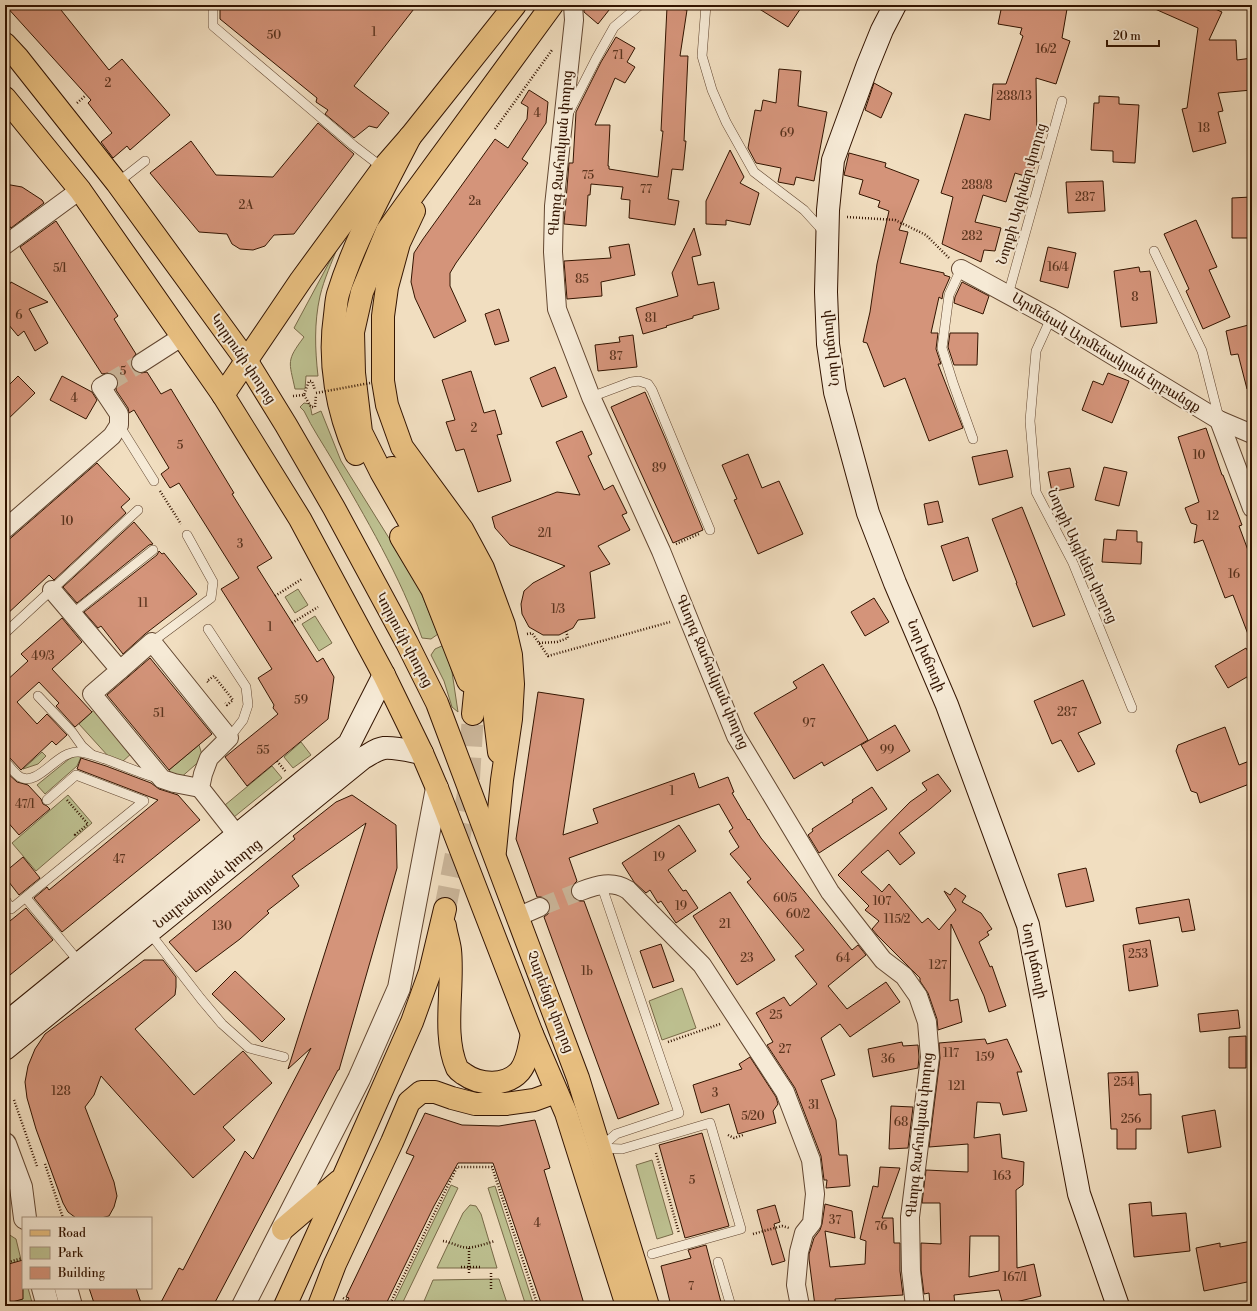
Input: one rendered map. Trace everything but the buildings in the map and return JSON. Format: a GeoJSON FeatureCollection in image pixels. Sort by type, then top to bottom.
{"type":"FeatureCollection","features":[{"type":"Feature","properties":{"kind":"main road"},"geometry":{"type":"LineString","coordinates":[[223,395],[301,280],[383,168],[410,137],[515,5]]}},
{"type":"Feature","properties":{"kind":"main road"},"geometry":{"type":"LineString","coordinates":[[410,137],[370,216],[352,257],[338,296],[332,333],[334,375],[341,414],[348,436],[367,479],[432,589],[467,678],[473,714],[476,674],[472,644],[464,623],[442,574],[381,472],[362,432],[354,373],[353,332],[362,292],[387,231],[552,5]]}},
{"type":"Feature","properties":{"kind":"main road","name":"Նոր խճուղի"},"geometry":{"type":"LineString","coordinates":[[895,5],[879,36],[846,121],[833,160],[828,210],[826,292],[828,344],[836,392],[866,505],[895,583],[947,705],[1028,925],[1079,1194],[1118,1306]]}},
{"type":"Feature","properties":{"kind":"main road","name":"Կորյունի փողոց"},"geometry":{"type":"LineString","coordinates":[[5,44],[18,58],[117,183],[246,360],[286,425],[330,502],[407,643],[437,703]]}},
{"type":"Feature","properties":{"kind":"main road"},"geometry":{"type":"LineString","coordinates":[[5,98],[80,190],[223,395],[300,519],[384,675],[422,753]]}},
{"type":"Feature","properties":{"kind":"main road"},"geometry":{"type":"LineString","coordinates":[[436,163],[399,243],[387,287],[384,316],[383,380],[387,406],[402,447],[462,529],[483,568],[504,624],[511,655],[513,684],[512,719],[502,780],[494,857]]}},
{"type":"Feature","properties":{"kind":"main road"},"geometry":{"type":"LineString","coordinates":[[362,432],[419,504],[466,575],[490,642],[494,668],[495,719],[502,780]]}},
{"type":"Feature","properties":{"kind":"main road","name":"Նալբանդյան փողոց"},"geometry":{"type":"LineString","coordinates":[[5,1024],[349,744],[384,675]]}},
{"type":"Feature","properties":{"kind":"main road","name":"Չարենցի փողոց"},"geometry":{"type":"LineString","coordinates":[[437,703],[578,1078],[648,1306]]}},
{"type":"Feature","properties":{"kind":"main road","name":"Նալբանդյան փողոց"},"geometry":{"type":"LineString","coordinates":[[5,1049],[363,758],[384,748],[422,753]]}},
{"type":"Feature","properties":{"kind":"main road","name":"Չարենցի փողոց"},"geometry":{"type":"LineString","coordinates":[[422,753],[437,788],[532,1034],[566,1113],[627,1306]]}},
{"type":"Feature","properties":{"kind":"main road"},"geometry":{"type":"LineString","coordinates":[[243,1306],[359,1079],[399,988],[437,788]]}},
{"type":"Feature","properties":{"kind":"main road"},"geometry":{"type":"LineString","coordinates":[[285,1306],[412,1022],[430,972],[444,914],[450,951],[450,1047],[458,1070],[471,1079],[485,1083],[496,1083],[509,1079],[519,1072],[528,1058],[532,1034]]}},
{"type":"Feature","properties":{"kind":"main road"},"geometry":{"type":"LineString","coordinates":[[319,1306],[335,1264],[389,1149],[409,1102],[421,1092],[435,1092],[475,1104],[506,1104],[534,1100],[556,1092]]}},
{"type":"Feature","properties":{"kind":"main road"},"geometry":{"type":"LineString","coordinates":[[5,1144],[21,1187],[39,1217]]}},
{"type":"Feature","properties":{"kind":"main road"},"geometry":{"type":"LineString","coordinates":[[283,1229],[343,1178]]}},
{"type":"Feature","properties":{"kind":"main road"},"geometry":{"type":"LineString","coordinates":[[335,1264],[343,1178]]}},
{"type":"Feature","properties":{"kind":"main road"},"geometry":{"type":"LineString","coordinates":[[21,1187],[25,1217]]}},
{"type":"Feature","properties":{"kind":"main road"},"geometry":{"type":"LineString","coordinates":[[43,1289],[48,1306]]}},
{"type":"Feature","properties":{"kind":"main road"},"geometry":{"type":"LineString","coordinates":[[66,1289],[71,1306]]}},
{"type":"Feature","properties":{"kind":"street","name":"Գևորգ Ջահուկյան փողոց"},"geometry":{"type":"LineString","coordinates":[[573,5],[574,20],[554,206],[553,252],[557,309],[591,397],[661,551],[736,736],[830,892],[883,960],[904,976],[918,996],[927,1022],[930,1057],[910,1217],[911,1271],[915,1306]]}},
{"type":"Feature","properties":{"kind":"street"},"geometry":{"type":"LineString","coordinates":[[5,245],[80,190]]}},
{"type":"Feature","properties":{"kind":"street","name":"Արմենակ Արմենակյան նրբանցք"},"geometry":{"type":"LineString","coordinates":[[961,269],[1051,318],[1219,420],[1252,434]]}},
{"type":"Feature","properties":{"kind":"street"},"geometry":{"type":"LineString","coordinates":[[141,362],[183,336]]}},
{"type":"Feature","properties":{"kind":"street"},"geometry":{"type":"LineString","coordinates":[[5,528],[112,436],[119,425],[119,414],[101,387],[108,383]]}},
{"type":"Feature","properties":{"kind":"street"},"geometry":{"type":"LineString","coordinates":[[1219,420],[1252,508]]}},
{"type":"Feature","properties":{"kind":"street"},"geometry":{"type":"LineString","coordinates":[[52,590],[120,670]]}},
{"type":"Feature","properties":{"kind":"street"},"geometry":{"type":"LineString","coordinates":[[200,788],[209,758],[229,738],[152,642],[92,694],[162,780],[200,788],[237,836]]}},
{"type":"Feature","properties":{"kind":"street"},"geometry":{"type":"LineString","coordinates":[[581,892],[601,884],[612,884],[621,886],[628,890],[702,965],[785,1092],[810,1160],[815,1194],[812,1223],[804,1233],[798,1252],[796,1286],[800,1306]]}},
{"type":"Feature","properties":{"kind":"street"},"geometry":{"type":"LineString","coordinates":[[518,917],[540,907]]}},
{"type":"Feature","properties":{"kind":"lane"},"geometry":{"type":"LineString","coordinates":[[213,5],[213,26],[353,145],[383,168]]}},
{"type":"Feature","properties":{"kind":"lane"},"geometry":{"type":"LineString","coordinates":[[561,134],[579,91],[614,27],[640,5]]}},
{"type":"Feature","properties":{"kind":"lane"},"geometry":{"type":"LineString","coordinates":[[706,5],[702,56],[712,90],[726,122],[754,172],[804,210],[828,236]]}},
{"type":"Feature","properties":{"kind":"lane","name":"Նորքի Այգիներ փողոց"},"geometry":{"type":"LineString","coordinates":[[1008,295],[1062,101]]}},
{"type":"Feature","properties":{"kind":"lane"},"geometry":{"type":"LineString","coordinates":[[117,183],[145,161]]}},
{"type":"Feature","properties":{"kind":"lane"},"geometry":{"type":"LineString","coordinates":[[1154,250],[1202,351],[1219,420]]}},
{"type":"Feature","properties":{"kind":"lane"},"geometry":{"type":"LineString","coordinates":[[961,269],[948,296],[942,348],[952,383],[973,439]]}},
{"type":"Feature","properties":{"kind":"lane","name":"Նորքի Այգիներ փողոց"},"geometry":{"type":"LineString","coordinates":[[1051,318],[1036,351],[1030,421],[1036,492],[1073,563],[1132,708]]}},
{"type":"Feature","properties":{"kind":"lane"},"geometry":{"type":"LineString","coordinates":[[591,397],[631,382],[639,381],[648,384],[652,390],[710,530]]}},
{"type":"Feature","properties":{"kind":"lane"},"geometry":{"type":"LineString","coordinates":[[119,425],[154,482]]}},
{"type":"Feature","properties":{"kind":"lane"},"geometry":{"type":"LineString","coordinates":[[5,633],[138,510]]}},
{"type":"Feature","properties":{"kind":"lane"},"geometry":{"type":"LineString","coordinates":[[152,642],[211,598],[213,582],[187,535]]}},
{"type":"Feature","properties":{"kind":"lane"},"geometry":{"type":"LineString","coordinates":[[72,614],[153,550]]}},
{"type":"Feature","properties":{"kind":"lane"},"geometry":{"type":"LineString","coordinates":[[208,629],[246,687],[248,705],[243,720],[229,738]]}},
{"type":"Feature","properties":{"kind":"lane"},"geometry":{"type":"LineString","coordinates":[[38,696],[72,732],[82,746],[91,754]]}},
{"type":"Feature","properties":{"kind":"lane"},"geometry":{"type":"LineString","coordinates":[[5,761],[19,776],[29,779],[35,777],[60,757],[69,753],[77,752],[91,754],[162,780]]}},
{"type":"Feature","properties":{"kind":"lane"},"geometry":{"type":"LineString","coordinates":[[5,899],[11,910],[144,801],[76,775],[47,800]]}},
{"type":"Feature","properties":{"kind":"lane"},"geometry":{"type":"LineString","coordinates":[[600,1148],[616,1134],[679,1113],[601,884]]}},
{"type":"Feature","properties":{"kind":"lane"},"geometry":{"type":"LineString","coordinates":[[26,898],[80,963]]}},
{"type":"Feature","properties":{"kind":"lane"},"geometry":{"type":"LineString","coordinates":[[149,932],[222,1024],[249,1048],[284,1057]]}},
{"type":"Feature","properties":{"kind":"lane"},"geometry":{"type":"LineString","coordinates":[[600,1148],[622,1149],[710,1123],[741,1229],[652,1254]]}},
{"type":"Feature","properties":{"kind":"lane"},"geometry":{"type":"LineString","coordinates":[[718,1262],[731,1306]]}},
{"type":"Feature","properties":{"kind":"path"},"geometry":{"type":"LineString","coordinates":[[495,129],[556,45]]}},
{"type":"Feature","properties":{"kind":"path"},"geometry":{"type":"LineString","coordinates":[[828,210],[849,218],[895,220],[926,235],[961,269]]}},
{"type":"Feature","properties":{"kind":"path"},"geometry":{"type":"LineString","coordinates":[[309,381],[312,381],[316,393],[314,407],[311,408],[304,395],[309,381]]}},
{"type":"Feature","properties":{"kind":"path"},"geometry":{"type":"LineString","coordinates":[[316,393],[370,383]]}},
{"type":"Feature","properties":{"kind":"path"},"geometry":{"type":"LineString","coordinates":[[293,396],[304,395]]}},
{"type":"Feature","properties":{"kind":"path"},"geometry":{"type":"LineString","coordinates":[[154,482],[181,523]]}},
{"type":"Feature","properties":{"kind":"path"},"geometry":{"type":"LineString","coordinates":[[661,551],[710,530]]}},
{"type":"Feature","properties":{"kind":"path"},"geometry":{"type":"LineString","coordinates":[[275,596],[302,579]]}},
{"type":"Feature","properties":{"kind":"path"},"geometry":{"type":"LineString","coordinates":[[292,623],[318,607]]}},
{"type":"Feature","properties":{"kind":"path"},"geometry":{"type":"LineString","coordinates":[[548,656],[688,617]]}},
{"type":"Feature","properties":{"kind":"path"},"geometry":{"type":"LineString","coordinates":[[539,643],[557,642],[568,638],[566,632]]}},
{"type":"Feature","properties":{"kind":"path"},"geometry":{"type":"LineString","coordinates":[[204,708],[218,694],[227,705],[233,700],[214,676],[208,681],[211,686]]}},
{"type":"Feature","properties":{"kind":"path"},"geometry":{"type":"LineString","coordinates":[[277,761],[289,776]]}},
{"type":"Feature","properties":{"kind":"path"},"geometry":{"type":"LineString","coordinates":[[67,800],[88,824],[75,835],[76,836]]}},
{"type":"Feature","properties":{"kind":"path"},"geometry":{"type":"LineString","coordinates":[[656,1046],[738,1018]]}},
{"type":"Feature","properties":{"kind":"path"},"geometry":{"type":"LineString","coordinates":[[14,1100],[37,1166]]}},
{"type":"Feature","properties":{"kind":"path"},"geometry":{"type":"LineString","coordinates":[[726,1128],[728,1136],[734,1138],[743,1136]]}},
{"type":"Feature","properties":{"kind":"path"},"geometry":{"type":"LineString","coordinates":[[654,1147],[679,1234]]}},
{"type":"Feature","properties":{"kind":"path"},"geometry":{"type":"LineString","coordinates":[[45,1164],[63,1217]]}},
{"type":"Feature","properties":{"kind":"path"},"geometry":{"type":"LineString","coordinates":[[389,1306],[457,1167],[492,1167],[538,1306]]}},
{"type":"Feature","properties":{"kind":"path"},"geometry":{"type":"LineString","coordinates":[[443,1240],[462,1247],[475,1247],[495,1241]]}},
{"type":"Feature","properties":{"kind":"path"},"geometry":{"type":"LineString","coordinates":[[469,1247],[469,1273]]}},
{"type":"Feature","properties":{"kind":"path"},"geometry":{"type":"LineString","coordinates":[[5,1263],[22,1258]]}},
{"type":"Feature","properties":{"kind":"path"},"geometry":{"type":"LineString","coordinates":[[461,1267],[482,1267]]}},
{"type":"Feature","properties":{"kind":"path"},"geometry":{"type":"LineString","coordinates":[[491,1273],[491,1289]]}},
{"type":"Feature","properties":{"kind":"path"},"geometry":{"type":"LineString","coordinates":[[338,1296],[358,1306]]}},
{"type":"Feature","properties":{"kind":"green space"},"geometry":{"type":"Polygon","coordinates":[[[338,246],[324,283],[318,306],[316,356],[318,376],[306,376],[305,389],[295,389],[290,362],[294,351],[304,337],[294,328],[338,246]]]}},
{"type":"Feature","properties":{"kind":"green space"},"geometry":{"type":"Polygon","coordinates":[[[304,403],[310,404],[312,415],[321,411],[341,461],[412,575],[420,590],[438,634],[431,639],[422,638],[404,592],[382,548],[304,411],[300,407],[304,403]]]}},
{"type":"Feature","properties":{"kind":"green space"},"geometry":{"type":"Polygon","coordinates":[[[298,589],[308,605],[295,613],[285,597],[298,589]]]}},
{"type":"Feature","properties":{"kind":"green space"},"geometry":{"type":"Polygon","coordinates":[[[315,616],[332,643],[319,651],[302,624],[315,616]]]}},
{"type":"Feature","properties":{"kind":"green space"},"geometry":{"type":"Polygon","coordinates":[[[444,645],[452,672],[458,712],[452,707],[444,681],[431,655],[435,649],[444,645]]]}},
{"type":"Feature","properties":{"kind":"green space"},"geometry":{"type":"Polygon","coordinates":[[[94,710],[133,752],[122,762],[109,757],[79,724],[94,710]]]}},
{"type":"Feature","properties":{"kind":"green space"},"geometry":{"type":"Polygon","coordinates":[[[301,742],[311,755],[293,768],[284,757],[301,742]]]}},
{"type":"Feature","properties":{"kind":"green space"},"geometry":{"type":"Polygon","coordinates":[[[199,745],[203,758],[178,780],[169,770],[199,745]]]}},
{"type":"Feature","properties":{"kind":"green space"},"geometry":{"type":"Polygon","coordinates":[[[42,752],[46,756],[38,764],[23,769],[42,752]]]}},
{"type":"Feature","properties":{"kind":"green space"},"geometry":{"type":"Polygon","coordinates":[[[75,756],[81,757],[77,766],[45,794],[37,785],[69,759],[75,756]]]}},
{"type":"Feature","properties":{"kind":"green space"},"geometry":{"type":"Polygon","coordinates":[[[272,766],[282,778],[234,817],[225,805],[272,766]]]}},
{"type":"Feature","properties":{"kind":"green space"},"geometry":{"type":"Polygon","coordinates":[[[68,795],[92,823],[36,871],[12,843],[68,795]]]}},
{"type":"Feature","properties":{"kind":"green space"},"geometry":{"type":"Polygon","coordinates":[[[682,988],[696,1028],[662,1040],[649,1001],[682,988]]]}},
{"type":"Feature","properties":{"kind":"green space"},"geometry":{"type":"Polygon","coordinates":[[[652,1160],[673,1234],[657,1239],[636,1165],[652,1160]]]}},
{"type":"Feature","properties":{"kind":"green space"},"geometry":{"type":"Polygon","coordinates":[[[451,1185],[458,1188],[401,1306],[392,1306],[451,1185]]]}},
{"type":"Feature","properties":{"kind":"green space"},"geometry":{"type":"Polygon","coordinates":[[[495,1186],[534,1306],[526,1306],[488,1188],[495,1186]]]}},
{"type":"Feature","properties":{"kind":"green space"},"geometry":{"type":"Polygon","coordinates":[[[470,1205],[476,1206],[481,1214],[497,1268],[437,1268],[463,1213],[470,1205]]]}},
{"type":"Feature","properties":{"kind":"green space"},"geometry":{"type":"Polygon","coordinates":[[[5,1232],[16,1239],[22,1264],[22,1289],[28,1289],[33,1306],[5,1306],[5,1232]]]}},
{"type":"Feature","properties":{"kind":"green space"},"geometry":{"type":"Polygon","coordinates":[[[499,1279],[508,1306],[422,1306],[433,1280],[499,1279]]]}},
{"type":"Feature","properties":{"kind":"tunnel"},"geometry":{"type":"LineString","coordinates":[[108,383],[141,363]]}},
{"type":"Feature","properties":{"kind":"tunnel"},"geometry":{"type":"LineString","coordinates":[[445,909],[468,794],[473,714]]}},
{"type":"Feature","properties":{"kind":"tunnel"},"geometry":{"type":"LineString","coordinates":[[540,907],[581,891]]}}]}
